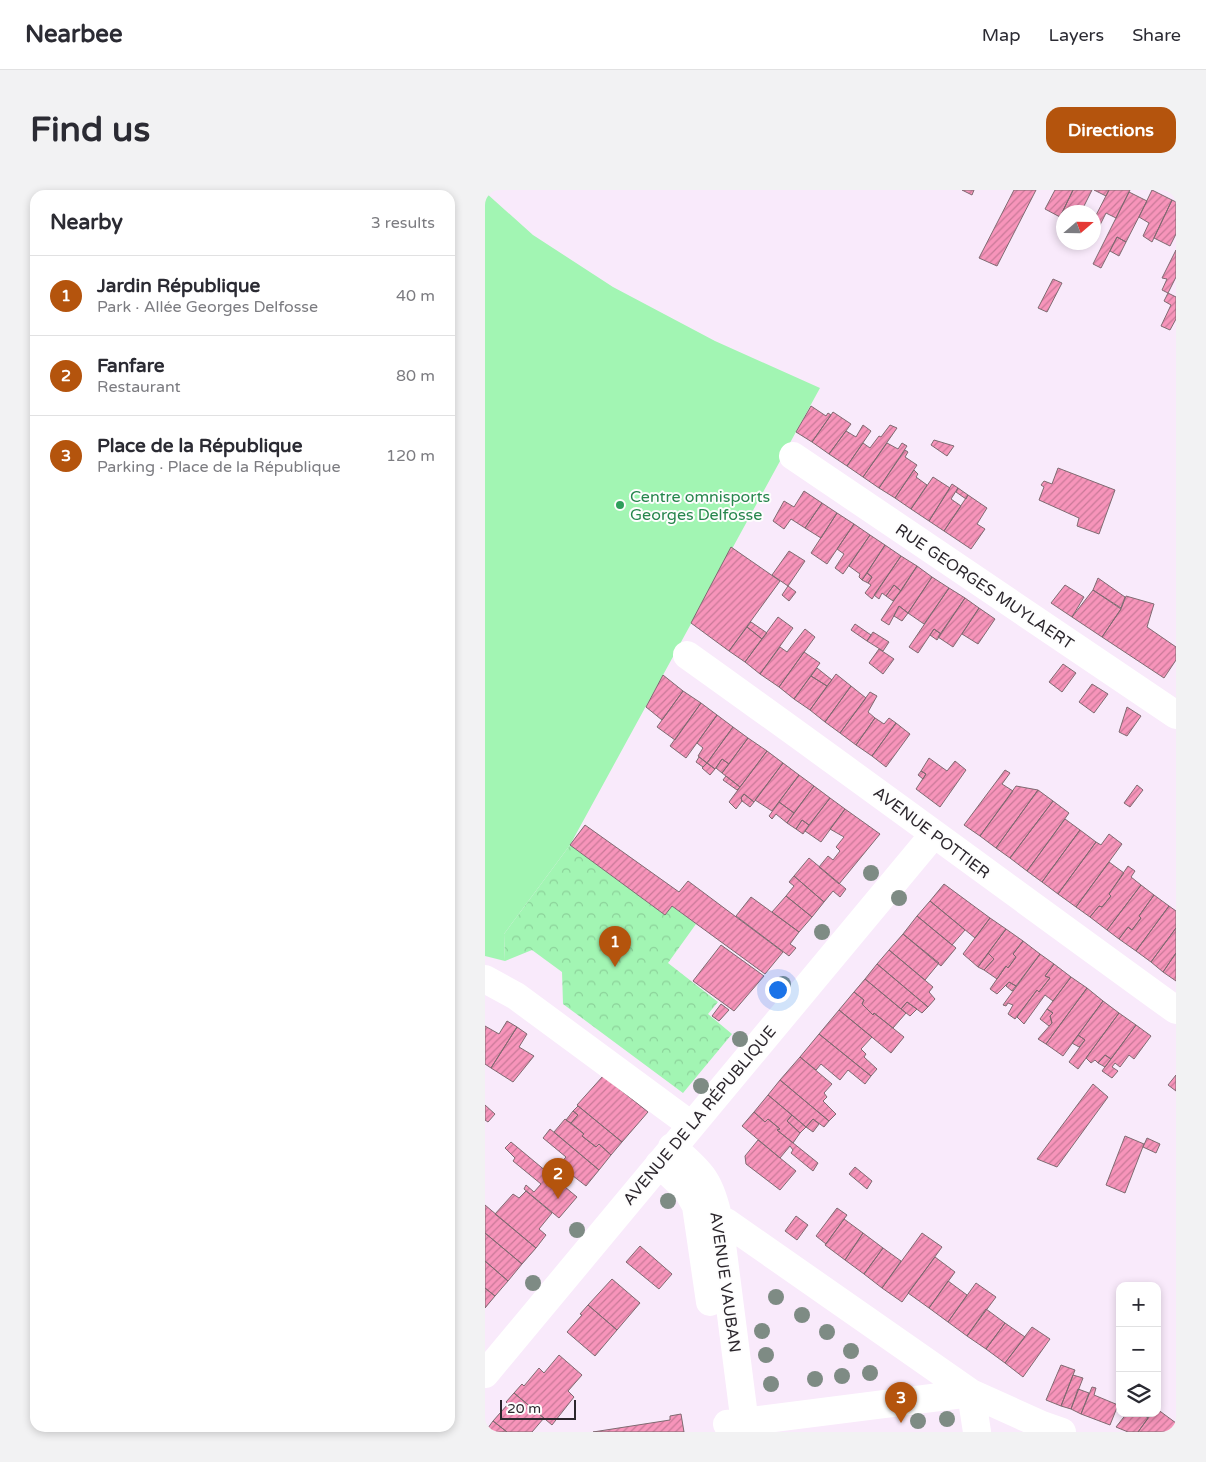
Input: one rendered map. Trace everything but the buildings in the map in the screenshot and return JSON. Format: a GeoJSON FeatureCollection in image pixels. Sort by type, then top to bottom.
{"type":"FeatureCollection","features":[{"type":"Feature","properties":{"kind":"street","name":"RUE GEORGES MUYLAERT"},"geometry":{"type":"LineString","coordinates":[[793,456],[1176,715]]}},
{"type":"Feature","properties":{"kind":"street","name":"AVENUE POTTIER"},"geometry":{"type":"LineString","coordinates":[[687,655],[1176,1010]]}},
{"type":"Feature","properties":{"kind":"street","name":"AVENUE DE LA RÉPUBLIQUE"},"geometry":{"type":"LineString","coordinates":[[485,1374],[934,834]]}},
{"type":"Feature","properties":{"kind":"street"},"geometry":{"type":"LineString","coordinates":[[485,979],[516,996],[691,1125]]}},
{"type":"Feature","properties":{"kind":"street","name":"AVENUE VAUBAN"},"geometry":{"type":"LineString","coordinates":[[666,1156],[696,1206],[710,1223],[736,1428]]}},
{"type":"Feature","properties":{"kind":"street"},"geometry":{"type":"LineString","coordinates":[[710,1223],[725,1222],[971,1393],[1042,1426],[1061,1432]]}},
{"type":"Feature","properties":{"kind":"street"},"geometry":{"type":"LineString","coordinates":[[736,1428],[971,1393]]}},
{"type":"Feature","properties":{"kind":"street"},"geometry":{"type":"LineString","coordinates":[[971,1393],[977,1432]]}},
{"type":"Feature","properties":{"kind":"green space","name":"Centre omnisports Georges Delfosse"},"geometry":{"type":"Polygon","coordinates":[[[485,192],[533,235],[613,287],[715,341],[820,388],[570,845],[504,934],[505,961],[485,956],[485,192]]]}},
{"type":"Feature","properties":{"kind":"green space"},"geometry":{"type":"Polygon","coordinates":[[[570,845],[665,915],[672,906],[696,924],[668,963],[718,1002],[708,1014],[732,1034],[683,1093],[563,1004],[562,972],[532,950],[505,961],[504,934],[570,845]]]}},
{"type":"Feature","properties":{"kind":"place","name":"Centre omnisports Georges Delfosse"},"geometry":{"type":"Point","coordinates":[620,505]}},
{"type":"Feature","properties":{"kind":"place","name":"Jardin République"},"geometry":{"type":"Point","coordinates":[615,967]}},
{"type":"Feature","properties":{"kind":"place","name":"Fanfare"},"geometry":{"type":"Point","coordinates":[558,1199]}},
{"type":"Feature","properties":{"kind":"place","name":"Place de la République"},"geometry":{"type":"Point","coordinates":[901,1423]}}]}
